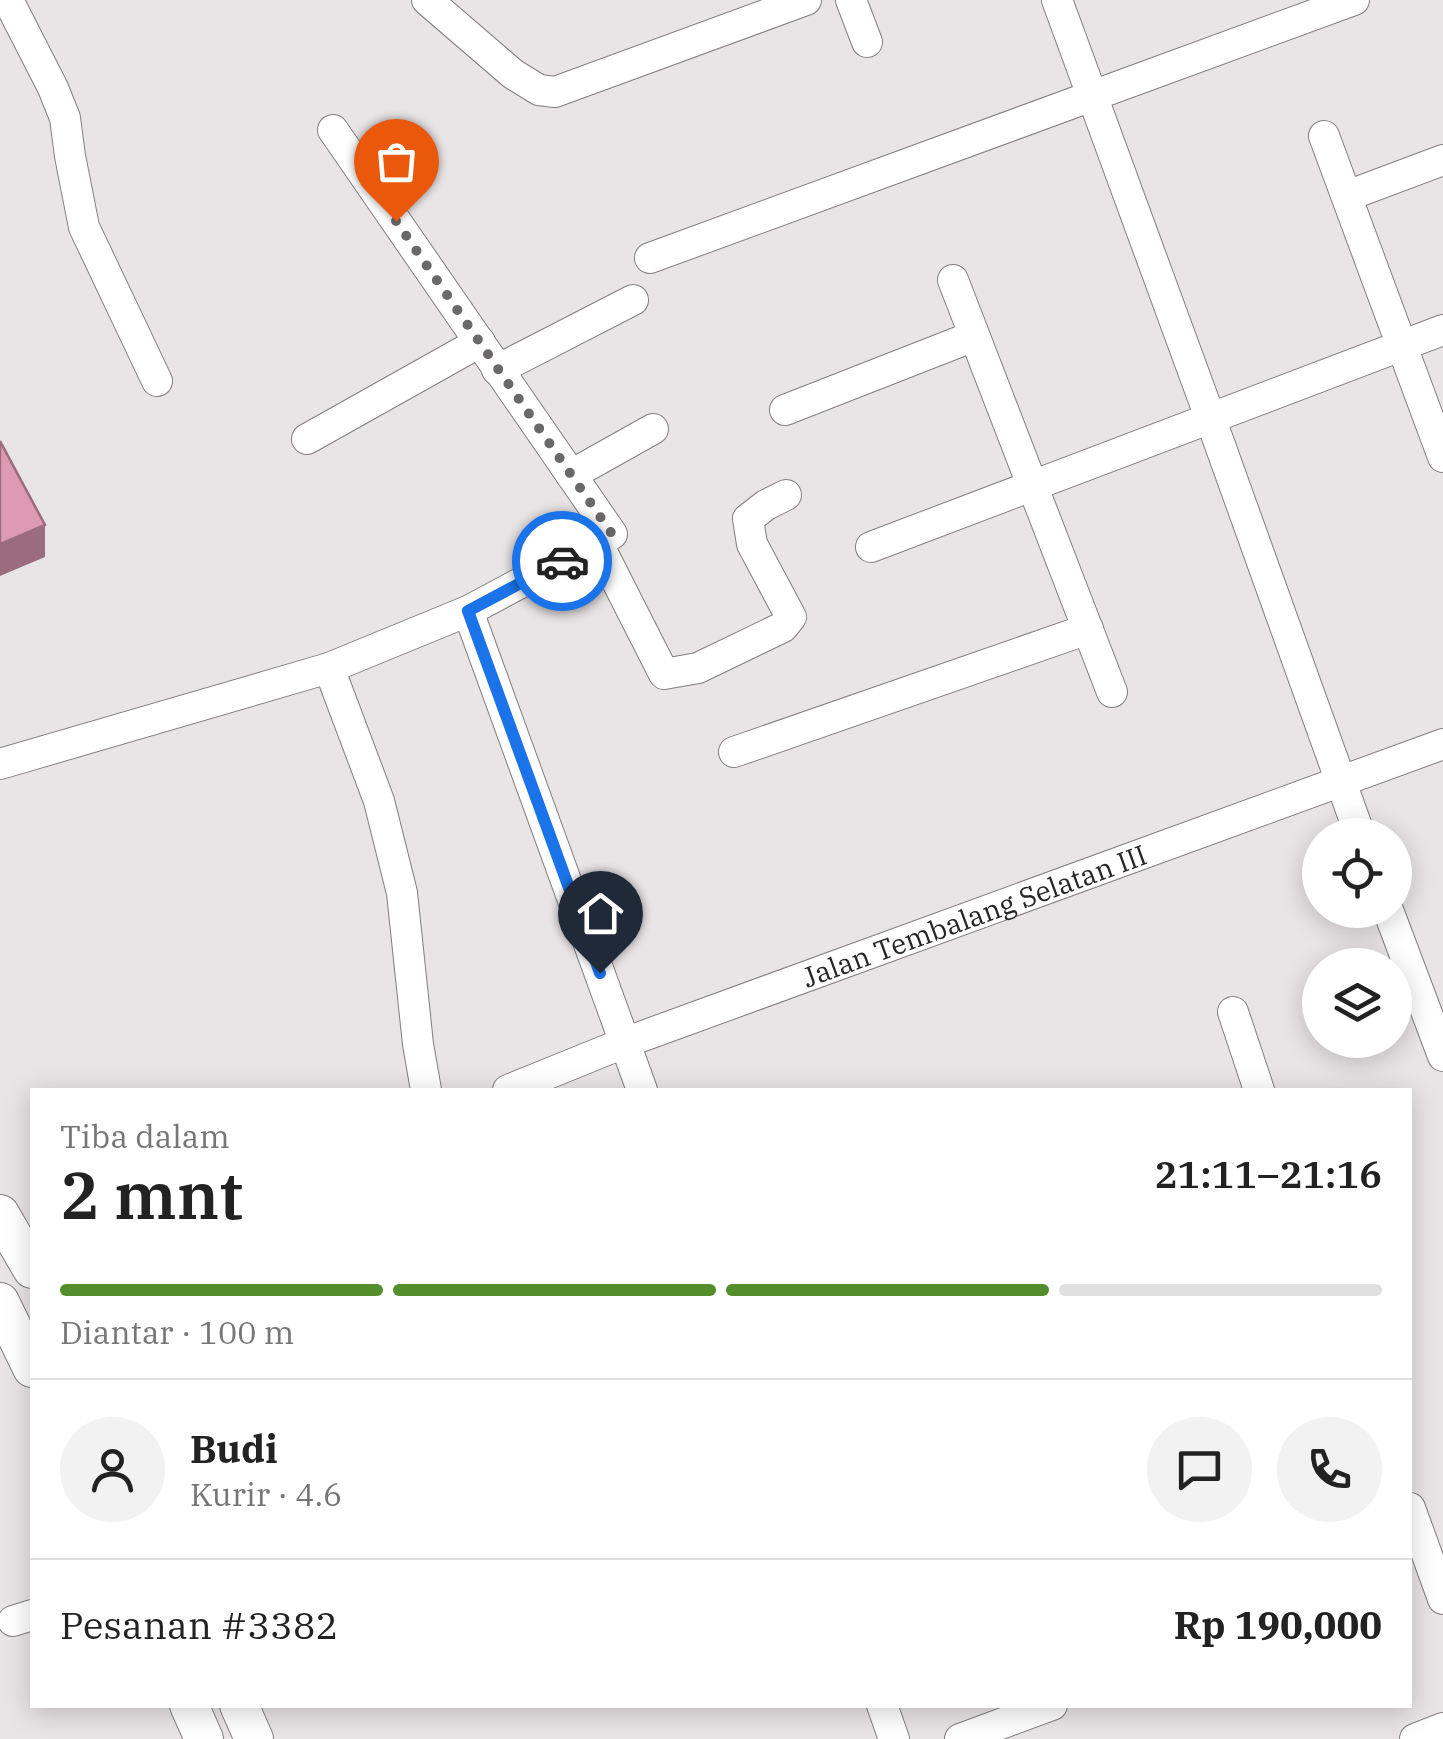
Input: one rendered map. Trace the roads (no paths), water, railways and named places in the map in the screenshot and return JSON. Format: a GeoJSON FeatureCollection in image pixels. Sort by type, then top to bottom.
{"type":"FeatureCollection","features":[{"type":"Feature","properties":{"kind":"street"},"geometry":{"type":"LineString","coordinates":[[8,0],[65,118],[84,227],[158,382]]}},
{"type":"Feature","properties":{"kind":"street"},"geometry":{"type":"LineString","coordinates":[[427,0],[513,74],[539,90],[554,92],[806,0]]}},
{"type":"Feature","properties":{"kind":"street"},"geometry":{"type":"LineString","coordinates":[[852,0],[867,42]]}},
{"type":"Feature","properties":{"kind":"street"},"geometry":{"type":"LineString","coordinates":[[1057,0],[1354,818]]}},
{"type":"Feature","properties":{"kind":"street"},"geometry":{"type":"LineString","coordinates":[[650,258],[1354,0]]}},
{"type":"Feature","properties":{"kind":"street"},"geometry":{"type":"LineString","coordinates":[[0,764],[330,668],[468,611],[612,534],[333,130]]}},
{"type":"Feature","properties":{"kind":"street"},"geometry":{"type":"LineString","coordinates":[[1324,136],[1443,457]]}},
{"type":"Feature","properties":{"kind":"street"},"geometry":{"type":"LineString","coordinates":[[1346,196],[1443,160]]}},
{"type":"Feature","properties":{"kind":"street"},"geometry":{"type":"LineString","coordinates":[[952,280],[1112,692]]}},
{"type":"Feature","properties":{"kind":"street"},"geometry":{"type":"LineString","coordinates":[[498,370],[633,300]]}},
{"type":"Feature","properties":{"kind":"street"},"geometry":{"type":"LineString","coordinates":[[871,548],[1443,330]]}},
{"type":"Feature","properties":{"kind":"street"},"geometry":{"type":"LineString","coordinates":[[785,410],[974,336]]}},
{"type":"Feature","properties":{"kind":"street"},"geometry":{"type":"LineString","coordinates":[[307,439],[480,342]]}},
{"type":"Feature","properties":{"kind":"street"},"geometry":{"type":"LineString","coordinates":[[571,475],[653,429]]}},
{"type":"Feature","properties":{"kind":"street"},"geometry":{"type":"LineString","coordinates":[[597,542],[664,674],[698,668],[784,627],[791,617],[752,544],[748,519],[786,496]]}},
{"type":"Feature","properties":{"kind":"street"},"geometry":{"type":"LineString","coordinates":[[468,611],[641,1088]]}},
{"type":"Feature","properties":{"kind":"street"},"geometry":{"type":"LineString","coordinates":[[734,752],[1088,630]]}},
{"type":"Feature","properties":{"kind":"street"},"geometry":{"type":"LineString","coordinates":[[330,668],[379,801],[402,893],[426,1088]]}},
{"type":"Feature","properties":{"kind":"street","name":"Jalan Tembalang Selatan III"},"geometry":{"type":"LineString","coordinates":[[513,1088],[624,1043],[1443,744]]}},
{"type":"Feature","properties":{"kind":"street"},"geometry":{"type":"LineString","coordinates":[[1395,928],[1443,1056]]}},
{"type":"Feature","properties":{"kind":"street"},"geometry":{"type":"LineString","coordinates":[[1233,1012],[1251,1088]]}},
{"type":"Feature","properties":{"kind":"street"},"geometry":{"type":"LineString","coordinates":[[0,1214],[30,1266]]}},
{"type":"Feature","properties":{"kind":"street"},"geometry":{"type":"LineString","coordinates":[[0,1292],[30,1281]]}},
{"type":"Feature","properties":{"kind":"street"},"geometry":{"type":"LineString","coordinates":[[0,1302],[30,1364]]}},
{"type":"Feature","properties":{"kind":"street"},"geometry":{"type":"LineString","coordinates":[[1412,1520],[1420,1569],[1443,1599]]}},
{"type":"Feature","properties":{"kind":"street"},"geometry":{"type":"LineString","coordinates":[[190,1708],[204,1739]]}},
{"type":"Feature","properties":{"kind":"street"},"geometry":{"type":"LineString","coordinates":[[240,1708],[254,1739]]}},
{"type":"Feature","properties":{"kind":"street"},"geometry":{"type":"LineString","coordinates":[[883,1708],[894,1739]]}},
{"type":"Feature","properties":{"kind":"street"},"geometry":{"type":"LineString","coordinates":[[960,1739],[1044,1708]]}},
{"type":"Feature","properties":{"kind":"street"},"geometry":{"type":"LineString","coordinates":[[1415,1739],[1443,1728]]}}]}
